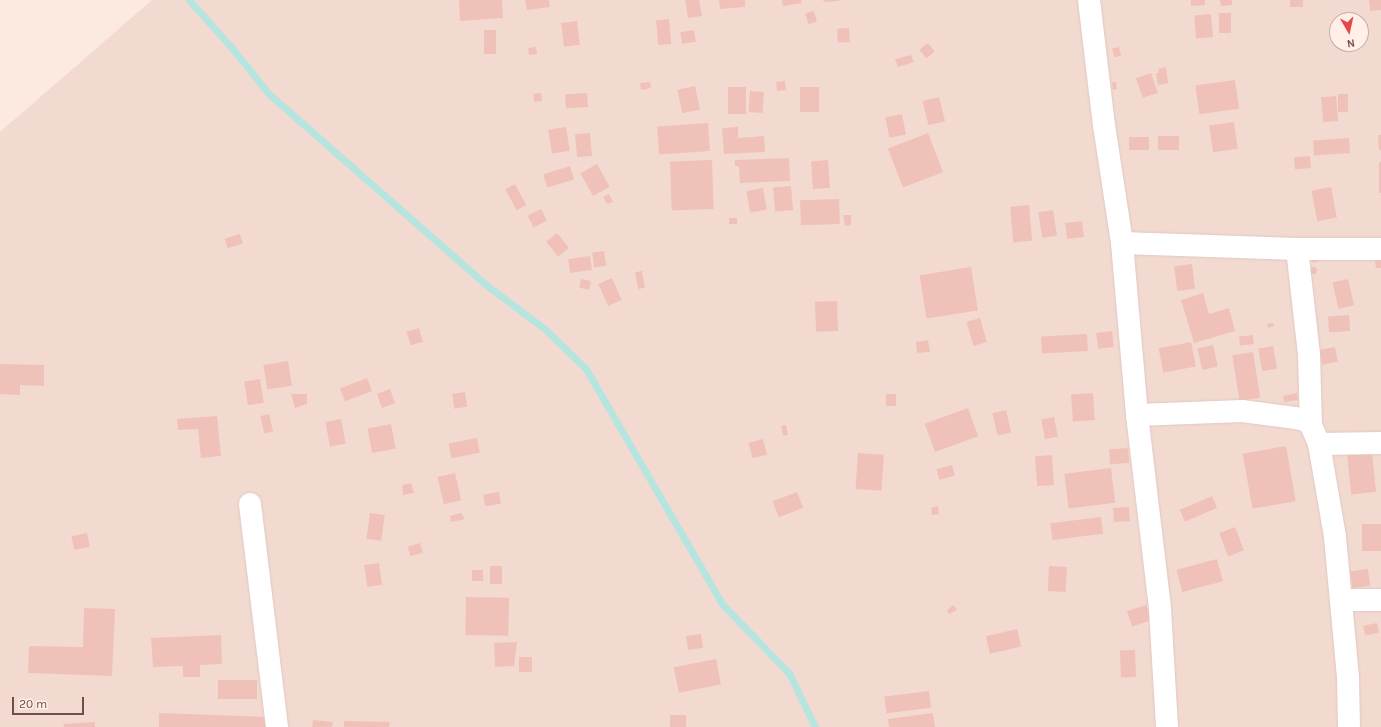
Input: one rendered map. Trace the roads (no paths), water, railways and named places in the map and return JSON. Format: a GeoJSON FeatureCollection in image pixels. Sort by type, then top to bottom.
{"type":"FeatureCollection","features":[{"type":"Feature","properties":{"kind":"street"},"geometry":{"type":"LineString","coordinates":[[1089,0],[1104,125],[1122,243],[1137,415],[1160,609],[1167,727]]}},
{"type":"Feature","properties":{"kind":"street"},"geometry":{"type":"LineString","coordinates":[[1122,243],[1297,249],[1381,248]]}},
{"type":"Feature","properties":{"kind":"street"},"geometry":{"type":"LineString","coordinates":[[1297,249],[1315,434],[1335,537],[1348,677],[1349,727]]}},
{"type":"Feature","properties":{"kind":"street"},"geometry":{"type":"LineString","coordinates":[[1137,415],[1242,411],[1305,420],[1315,434],[1381,442]]}},
{"type":"Feature","properties":{"kind":"street"},"geometry":{"type":"LineString","coordinates":[[250,504],[277,727]]}},
{"type":"Feature","properties":{"kind":"street"},"geometry":{"type":"LineString","coordinates":[[1341,600],[1381,600]]}},
{"type":"Feature","properties":{"kind":"waterway"},"geometry":{"type":"LineString","coordinates":[[189,0],[232,48],[269,94],[485,284],[546,330],[586,369],[723,605],[789,673],[815,727]]}}]}
